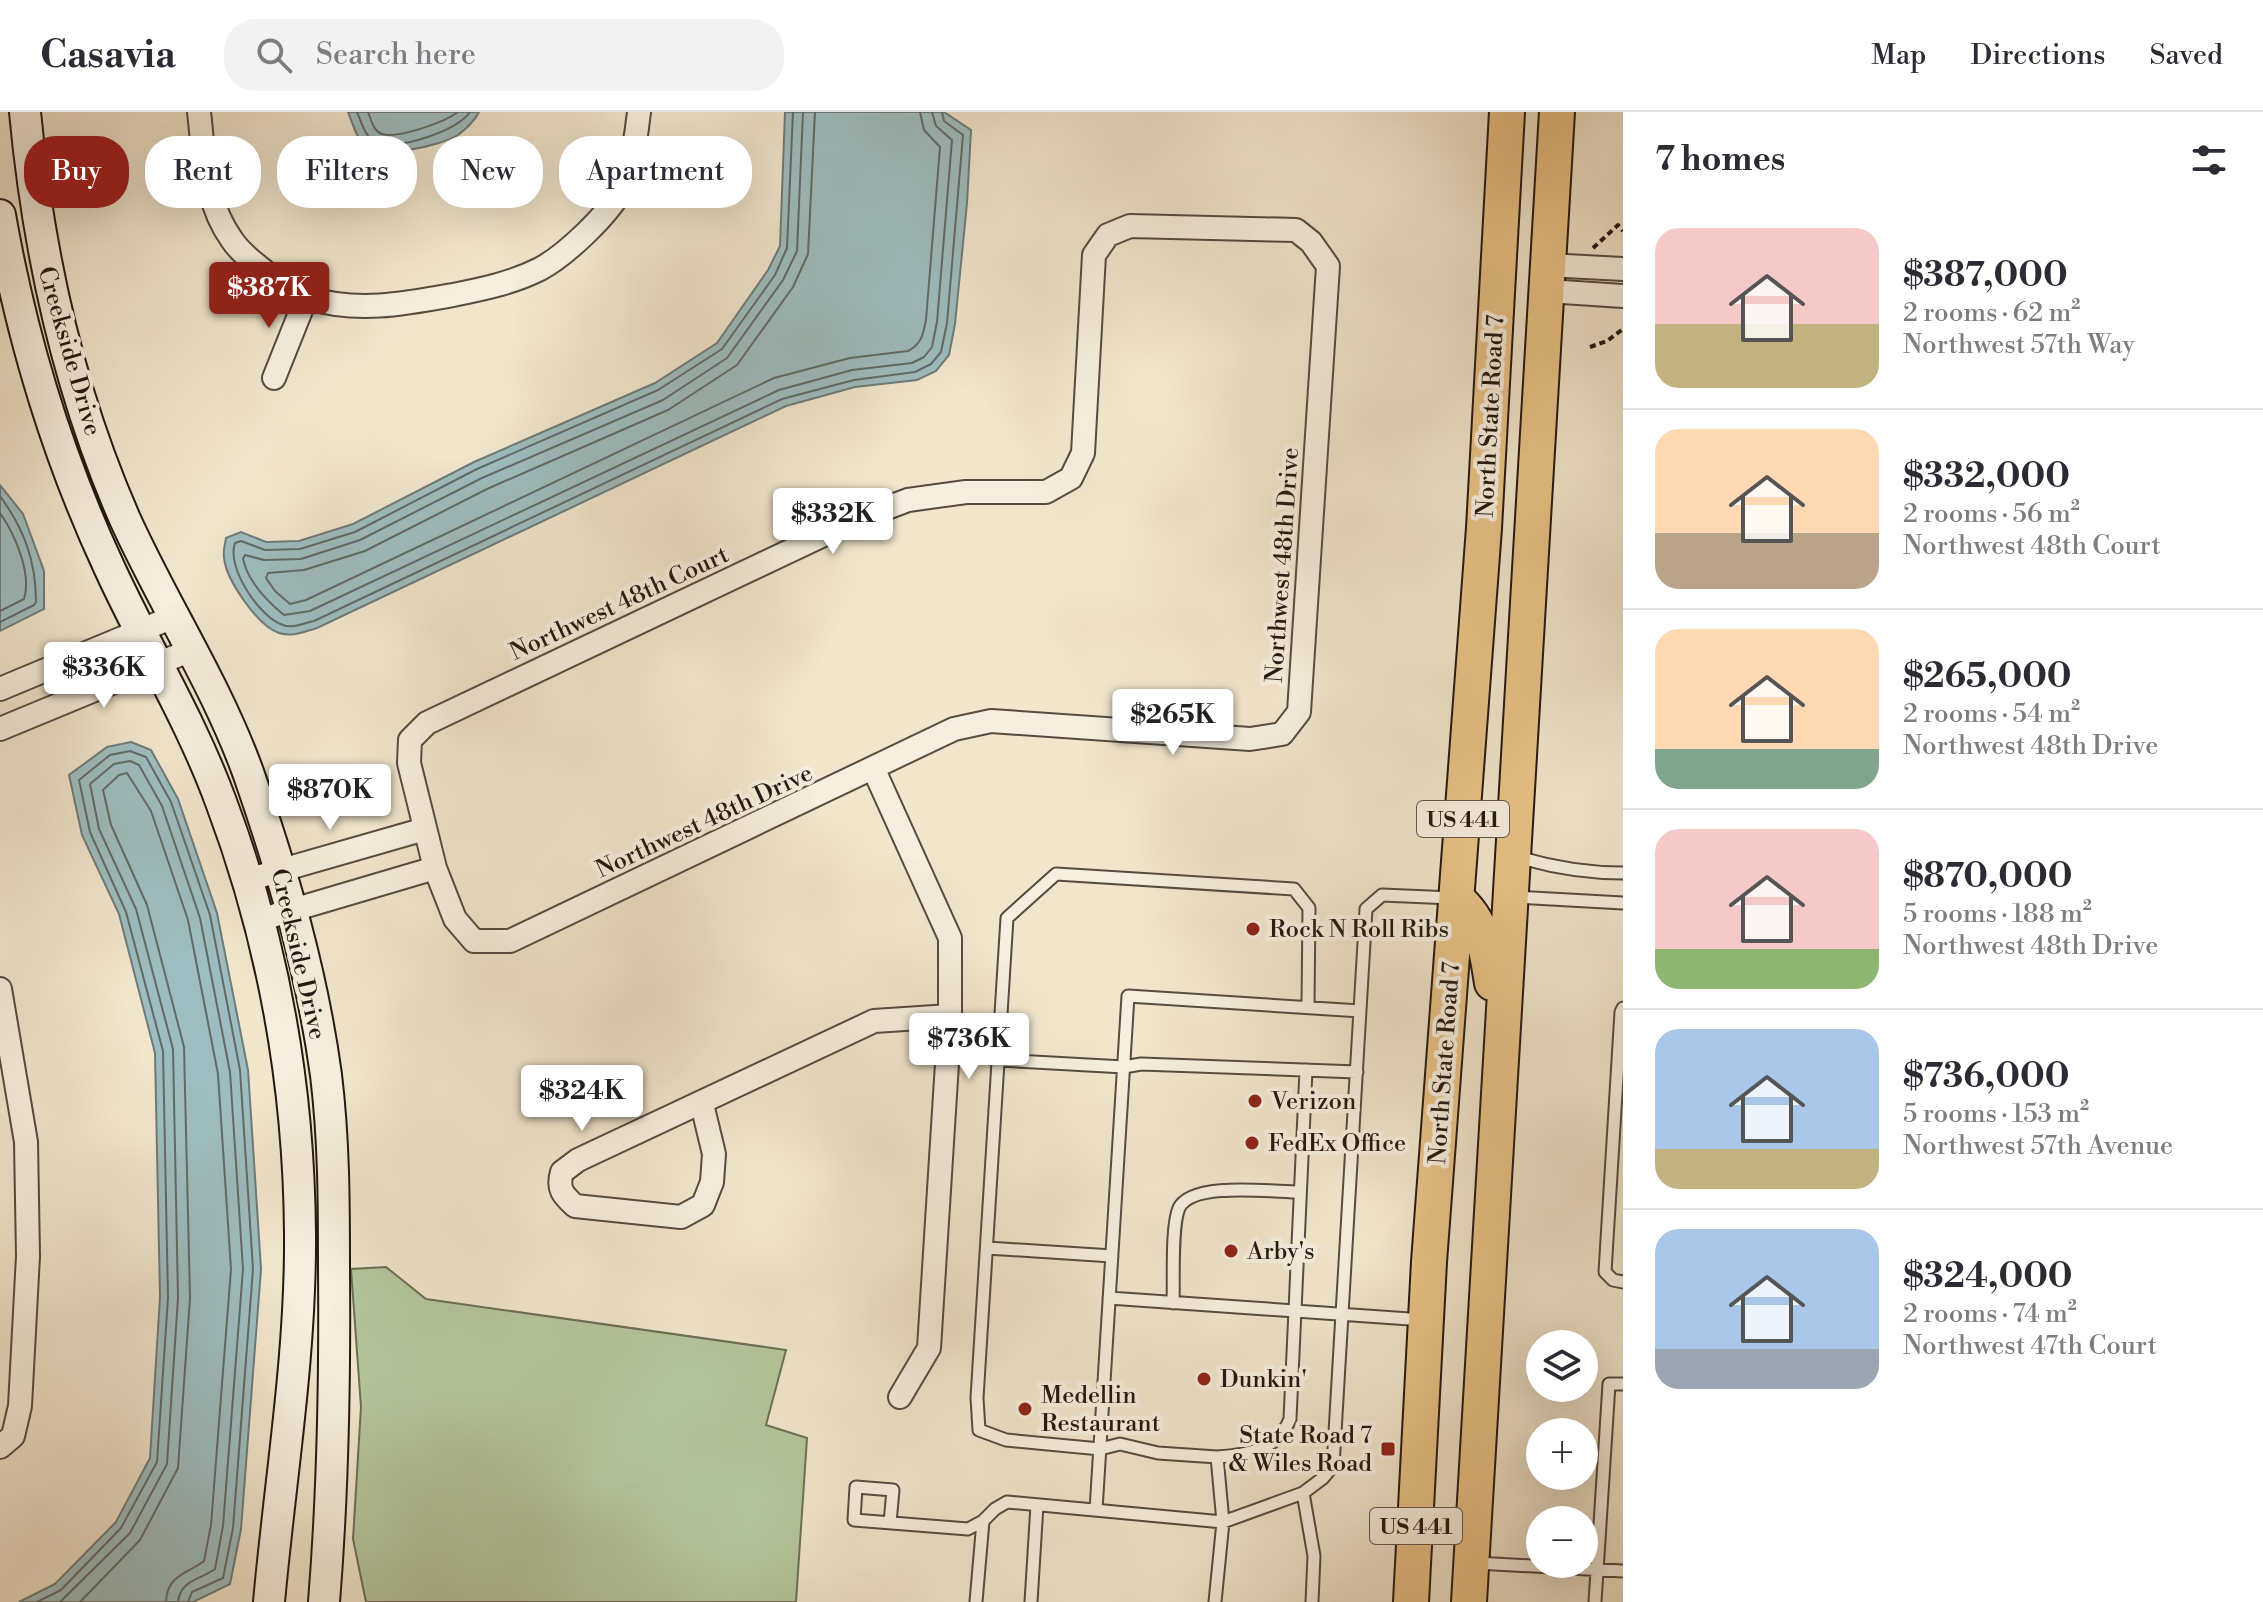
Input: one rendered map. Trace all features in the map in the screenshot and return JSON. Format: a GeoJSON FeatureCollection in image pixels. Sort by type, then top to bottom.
{"type":"FeatureCollection","features":[{"type":"Feature","properties":{"kind":"main road","name":"US 441"},"geometry":{"type":"LineString","coordinates":[[1503,188],[1507,112]]}},
{"type":"Feature","properties":{"kind":"main road","name":"US 441"},"geometry":{"type":"LineString","coordinates":[[1547,278],[1557,112]]}},
{"type":"Feature","properties":{"kind":"main road"},"geometry":{"type":"LineString","coordinates":[[1503,188],[1518,252],[1531,278],[1547,278]]}},
{"type":"Feature","properties":{"kind":"main road","name":"North State Road 7"},"geometry":{"type":"LineString","coordinates":[[1411,1602],[1426,1320],[1484,528],[1503,188]]}},
{"type":"Feature","properties":{"kind":"main road","name":"North State Road 7"},"geometry":{"type":"LineString","coordinates":[[1469,1602],[1547,278]]}},
{"type":"Feature","properties":{"kind":"main road"},"geometry":{"type":"LineString","coordinates":[[1497,281],[1511,290],[1526,314],[1541,377]]}},
{"type":"Feature","properties":{"kind":"main road"},"geometry":{"type":"LineString","coordinates":[[1467,758],[1483,860],[1510,896]]}},
{"type":"Feature","properties":{"kind":"main road"},"geometry":{"type":"LineString","coordinates":[[1457,899],[1469,909],[1486,940],[1502,1043]]}},
{"type":"Feature","properties":{"kind":"street","name":"Creekside Drive"},"geometry":{"type":"LineString","coordinates":[[25,112],[43,253],[63,339],[112,488],[247,769],[293,911],[310,981],[326,1075],[335,1195],[336,1340],[324,1602]]}},
{"type":"Feature","properties":{"kind":"street"},"geometry":{"type":"LineString","coordinates":[[199,112],[209,193],[232,241],[268,274],[306,298],[347,306],[391,307],[499,286],[542,268],[586,235],[623,188],[639,112]]}},
{"type":"Feature","properties":{"kind":"street","name":"Creekside Drive"},"geometry":{"type":"LineString","coordinates":[[0,215],[23,326],[64,456],[108,565],[158,663],[222,803],[259,920],[272,974],[294,1103],[300,1235],[292,1391],[269,1602]]}},
{"type":"Feature","properties":{"kind":"street","name":"Northwest 48th Drive"},"geometry":{"type":"LineString","coordinates":[[425,829],[435,868],[455,919],[474,941],[510,941],[874,770],[954,729],[991,721],[1250,739],[1282,734],[1299,712],[1328,266],[1311,242],[1296,230],[1130,226],[1108,235]]}},
{"type":"Feature","properties":{"kind":"street","name":"Northwest 48th Court"},"geometry":{"type":"LineString","coordinates":[[425,829],[409,763],[410,740],[427,723],[855,520],[908,500],[966,492],[1046,492],[1071,478],[1083,453],[1094,255],[1108,235]]}},
{"type":"Feature","properties":{"kind":"street"},"geometry":{"type":"LineString","coordinates":[[1547,278],[1623,269]]}},
{"type":"Feature","properties":{"kind":"street"},"geometry":{"type":"LineString","coordinates":[[1547,278],[1623,296]]}},
{"type":"Feature","properties":{"kind":"street"},"geometry":{"type":"LineString","coordinates":[[274,378],[306,298]]}},
{"type":"Feature","properties":{"kind":"street"},"geometry":{"type":"LineString","coordinates":[[0,689],[173,617]]}},
{"type":"Feature","properties":{"kind":"street"},"geometry":{"type":"LineString","coordinates":[[0,729],[191,650]]}},
{"type":"Feature","properties":{"kind":"street"},"geometry":{"type":"LineString","coordinates":[[874,770],[950,938],[950,1016],[929,1348],[900,1397]]}},
{"type":"Feature","properties":{"kind":"street"},"geometry":{"type":"LineString","coordinates":[[247,880],[425,829]]}},
{"type":"Feature","properties":{"kind":"street"},"geometry":{"type":"LineString","coordinates":[[259,920],[435,868]]}},
{"type":"Feature","properties":{"kind":"street"},"geometry":{"type":"LineString","coordinates":[[0,989],[26,1142],[28,1256],[20,1406],[13,1436],[0,1447]]}},
{"type":"Feature","properties":{"kind":"street"},"geometry":{"type":"LineString","coordinates":[[702,1104],[714,1154],[712,1182],[703,1205],[681,1217],[575,1206],[563,1195],[559,1185],[562,1172],[578,1160],[874,1021],[950,1016]]}},
{"type":"Feature","properties":{"kind":"lane"},"geometry":{"type":"LineString","coordinates":[[1513,855],[1554,869],[1623,873]]}},
{"type":"Feature","properties":{"kind":"lane"},"geometry":{"type":"LineString","coordinates":[[1306,1070],[1290,1419],[1285,1434],[1271,1445],[1242,1456],[1217,1457],[1158,1453],[1120,1444],[1100,1449],[1006,1440],[979,1430],[977,1398],[1007,918],[1056,874],[1294,889],[1309,908],[1308,1007]]}},
{"type":"Feature","properties":{"kind":"lane"},"geometry":{"type":"LineString","coordinates":[[890,1523],[893,1490],[856,1487],[854,1520],[890,1523],[968,1529],[1007,1502],[1223,1522],[1303,1493],[1323,1478],[1333,1466],[1366,909],[1382,895],[1457,899]]}},
{"type":"Feature","properties":{"kind":"lane"},"geometry":{"type":"LineString","coordinates":[[1510,896],[1623,903]]}},
{"type":"Feature","properties":{"kind":"lane"},"geometry":{"type":"LineString","coordinates":[[1096,1510],[1128,996],[1360,1011]]}},
{"type":"Feature","properties":{"kind":"lane"},"geometry":{"type":"LineString","coordinates":[[1623,1008],[1605,1272],[1613,1280],[1623,1282]]}},
{"type":"Feature","properties":{"kind":"lane"},"geometry":{"type":"LineString","coordinates":[[999,1060],[1124,1067],[1141,1064],[1357,1072]]}},
{"type":"Feature","properties":{"kind":"lane"},"geometry":{"type":"LineString","coordinates":[[1173,1303],[1177,1223],[1180,1208],[1188,1198],[1207,1191],[1299,1192]]}},
{"type":"Feature","properties":{"kind":"lane"},"geometry":{"type":"LineString","coordinates":[[987,1248],[1112,1256]]}},
{"type":"Feature","properties":{"kind":"lane"},"geometry":{"type":"LineString","coordinates":[[1109,1298],[1426,1320]]}},
{"type":"Feature","properties":{"kind":"lane"},"geometry":{"type":"LineString","coordinates":[[1598,1554],[1609,1384],[1623,1384]]}},
{"type":"Feature","properties":{"kind":"lane"},"geometry":{"type":"LineString","coordinates":[[1215,1602],[1223,1522],[1217,1457]]}},
{"type":"Feature","properties":{"kind":"lane"},"geometry":{"type":"LineString","coordinates":[[1303,1493],[1314,1556],[1312,1602]]}},
{"type":"Feature","properties":{"kind":"lane"},"geometry":{"type":"LineString","coordinates":[[1031,1602],[1037,1505]]}},
{"type":"Feature","properties":{"kind":"lane"},"geometry":{"type":"LineString","coordinates":[[976,1602],[983,1521]]}},
{"type":"Feature","properties":{"kind":"lane"},"geometry":{"type":"LineString","coordinates":[[1472,1563],[1526,1566]]}},
{"type":"Feature","properties":{"kind":"lane"},"geometry":{"type":"LineString","coordinates":[[1598,1570],[1623,1571]]}},
{"type":"Feature","properties":{"kind":"lane"},"geometry":{"type":"LineString","coordinates":[[1595,1602],[1596,1578]]}},
{"type":"Feature","properties":{"kind":"path"},"geometry":{"type":"LineString","coordinates":[[1589,252],[1618,225],[1623,231]]}},
{"type":"Feature","properties":{"kind":"path"},"geometry":{"type":"LineString","coordinates":[[1590,347],[1607,341],[1623,329]]}},
{"type":"Feature","properties":{"kind":"green space"},"geometry":{"type":"Polygon","coordinates":[[[386,1267],[426,1299],[786,1350],[766,1425],[807,1438],[796,1602],[366,1602],[353,1539],[361,1407],[351,1269],[386,1267]]]}},
{"type":"Feature","properties":{"kind":"water"},"geometry":{"type":"Polygon","coordinates":[[[348,112],[479,112],[458,135],[433,136],[433,144],[417,148],[417,136],[358,136],[348,112]]]}},
{"type":"Feature","properties":{"kind":"water"},"geometry":{"type":"Polygon","coordinates":[[[785,112],[944,112],[971,130],[955,324],[949,355],[936,371],[917,380],[855,387],[786,406],[317,628],[298,634],[279,633],[253,612],[230,577],[224,555],[226,538],[241,532],[266,542],[299,541],[353,524],[474,462],[655,383],[717,343],[768,270],[780,246],[785,112]]]}},
{"type":"Feature","properties":{"kind":"water"},"geometry":{"type":"Polygon","coordinates":[[[0,485],[23,514],[44,571],[44,609],[0,631],[0,485]]]}},
{"type":"Feature","properties":{"kind":"water"},"geometry":{"type":"Polygon","coordinates":[[[131,742],[151,750],[178,799],[217,913],[248,1070],[261,1269],[241,1529],[230,1584],[193,1602],[19,1602],[55,1584],[116,1522],[150,1458],[160,1297],[155,1053],[119,914],[82,835],[69,775],[107,747],[131,742]]]}},
{"type":"Feature","properties":{"kind":"place","name":"Rock N Roll Ribs"},"geometry":{"type":"Point","coordinates":[1253,929]}},
{"type":"Feature","properties":{"kind":"place","name":"Verizon"},"geometry":{"type":"Point","coordinates":[1255,1101]}},
{"type":"Feature","properties":{"kind":"place","name":"FedEx Office"},"geometry":{"type":"Point","coordinates":[1252,1143]}},
{"type":"Feature","properties":{"kind":"place","name":"Arby's"},"geometry":{"type":"Point","coordinates":[1231,1251]}},
{"type":"Feature","properties":{"kind":"place","name":"Dunkin'"},"geometry":{"type":"Point","coordinates":[1204,1379]}},
{"type":"Feature","properties":{"kind":"place","name":"Medellin Restaurant"},"geometry":{"type":"Point","coordinates":[1025,1409]}},
{"type":"Feature","properties":{"kind":"place","name":"State Road 7 & Wiles Road"},"geometry":{"type":"Point","coordinates":[1388,1449]}}]}
